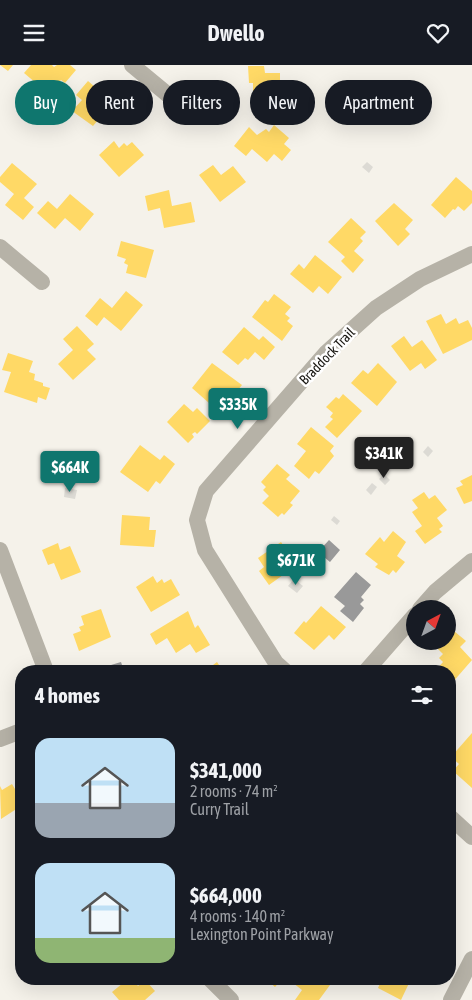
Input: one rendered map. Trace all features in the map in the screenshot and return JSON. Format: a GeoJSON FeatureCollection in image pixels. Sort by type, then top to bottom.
{"type":"FeatureCollection","features":[{"type":"Feature","properties":{"kind":"street"},"geometry":{"type":"LineString","coordinates":[[132,65],[163,91]]}},
{"type":"Feature","properties":{"kind":"street"},"geometry":{"type":"LineString","coordinates":[[0,247],[42,283]]}},
{"type":"Feature","properties":{"kind":"street","name":"Braddock Trail"},"geometry":{"type":"LineString","coordinates":[[278,665],[205,550],[197,520],[206,491],[326,353],[368,315],[420,279],[472,254]]}},
{"type":"Feature","properties":{"kind":"street"},"geometry":{"type":"LineString","coordinates":[[0,550],[44,665]]}},
{"type":"Feature","properties":{"kind":"street"},"geometry":{"type":"LineString","coordinates":[[428,600],[472,561]]}},
{"type":"Feature","properties":{"kind":"street"},"geometry":{"type":"LineString","coordinates":[[371,665],[406,625]]}},
{"type":"Feature","properties":{"kind":"street"},"geometry":{"type":"LineString","coordinates":[[0,739],[15,733]]}},
{"type":"Feature","properties":{"kind":"street"},"geometry":{"type":"LineString","coordinates":[[456,822],[472,837]]}},
{"type":"Feature","properties":{"kind":"street"},"geometry":{"type":"LineString","coordinates":[[451,1000],[472,959]]}},
{"type":"Feature","properties":{"kind":"street"},"geometry":{"type":"LineString","coordinates":[[216,985],[231,1000]]}},
{"type":"Feature","properties":{"kind":"building: Homes"},"geometry":{"type":"Polygon","coordinates":[[[0,65],[13,65],[8,71],[0,65]]]}},
{"type":"Feature","properties":{"kind":"building: Homes"},"geometry":{"type":"Polygon","coordinates":[[[31,65],[52,65],[54,67],[57,65],[70,65],[76,70],[68,80],[32,80],[24,73],[31,65]]]}},
{"type":"Feature","properties":{"kind":"building: Homes"},"geometry":{"type":"Polygon","coordinates":[[[248,66],[264,66],[265,73],[280,73],[280,80],[250,80],[249,83],[248,66]]]}},
{"type":"Feature","properties":{"kind":"building: Homes"},"geometry":{"type":"Polygon","coordinates":[[[86,83],[86,121],[76,114],[76,107],[82,100],[76,95],[86,83]]]}},
{"type":"Feature","properties":{"kind":"building: Homes"},"geometry":{"type":"Polygon","coordinates":[[[274,125],[289,138],[284,144],[291,150],[282,161],[274,154],[267,162],[252,149],[246,156],[234,146],[249,127],[257,135],[266,129],[269,132],[274,125]]]}},
{"type":"Feature","properties":{"kind":"building: Homes"},"geometry":{"type":"Polygon","coordinates":[[[114,141],[119,148],[124,143],[127,146],[132,142],[144,155],[119,177],[99,155],[114,141]]]}},
{"type":"Feature","properties":{"kind":"building: Homes"},"geometry":{"type":"Polygon","coordinates":[[[12,163],[37,184],[24,198],[34,207],[23,220],[5,205],[14,194],[0,182],[0,177],[12,163]]]}},
{"type":"Feature","properties":{"kind":"building: Homes"},"geometry":{"type":"Polygon","coordinates":[[[213,165],[221,175],[233,166],[246,182],[220,202],[199,175],[213,165]]]}},
{"type":"Feature","properties":{"kind":"building: Homes"},"geometry":{"type":"Polygon","coordinates":[[[456,177],[472,191],[472,203],[464,211],[458,206],[445,218],[431,205],[456,177]]]}},
{"type":"Feature","properties":{"kind":"building: Homes"},"geometry":{"type":"Polygon","coordinates":[[[169,190],[172,206],[191,202],[195,222],[164,228],[160,208],[148,211],[145,196],[169,190]]]}},
{"type":"Feature","properties":{"kind":"building: Homes"},"geometry":{"type":"Polygon","coordinates":[[[70,194],[94,214],[80,231],[65,218],[55,229],[37,213],[48,201],[57,209],[70,194]]]}},
{"type":"Feature","properties":{"kind":"building: Homes"},"geometry":{"type":"Polygon","coordinates":[[[394,203],[413,220],[405,229],[410,234],[398,246],[375,221],[394,203]]]}},
{"type":"Feature","properties":{"kind":"building: Homes"},"geometry":{"type":"Polygon","coordinates":[[[351,218],[366,232],[360,238],[363,241],[354,251],[364,260],[353,273],[341,261],[345,257],[328,242],[351,218]]]}},
{"type":"Feature","properties":{"kind":"building: Homes"},"geometry":{"type":"Polygon","coordinates":[[[121,241],[154,250],[146,278],[126,273],[128,265],[124,263],[126,259],[117,256],[121,241]]]}},
{"type":"Feature","properties":{"kind":"building: Homes"},"geometry":{"type":"Polygon","coordinates":[[[315,255],[342,277],[328,294],[319,286],[313,293],[290,274],[299,264],[304,269],[315,255]]]}},
{"type":"Feature","properties":{"kind":"building: Homes"},"geometry":{"type":"Polygon","coordinates":[[[126,291],[143,305],[121,331],[104,317],[97,326],[85,316],[100,298],[112,308],[126,291]]]}},
{"type":"Feature","properties":{"kind":"building: Homes"},"geometry":{"type":"Polygon","coordinates":[[[274,294],[291,307],[285,314],[290,318],[287,321],[293,326],[282,341],[252,317],[265,300],[268,302],[274,294]]]}},
{"type":"Feature","properties":{"kind":"building: Homes"},"geometry":{"type":"Polygon","coordinates":[[[441,314],[446,324],[456,318],[459,324],[468,320],[472,328],[472,340],[443,354],[426,321],[441,314]]]}},
{"type":"Feature","properties":{"kind":"building: Homes"},"geometry":{"type":"Polygon","coordinates":[[[77,326],[94,344],[87,350],[96,359],[73,380],[58,364],[73,350],[63,339],[77,326]]]}},
{"type":"Feature","properties":{"kind":"building: Homes"},"geometry":{"type":"Polygon","coordinates":[[[244,327],[259,340],[263,336],[275,347],[264,360],[255,352],[248,360],[245,358],[238,365],[222,352],[244,327]]]}},
{"type":"Feature","properties":{"kind":"building: Homes"},"geometry":{"type":"Polygon","coordinates":[[[404,336],[412,347],[422,340],[437,360],[425,369],[421,363],[410,371],[391,346],[404,336]]]}},
{"type":"Feature","properties":{"kind":"building: Homes"},"geometry":{"type":"Polygon","coordinates":[[[8,353],[33,361],[29,372],[35,374],[34,380],[50,388],[46,400],[38,397],[37,403],[4,392],[11,372],[2,370],[8,353]]]}},
{"type":"Feature","properties":{"kind":"building: Homes"},"geometry":{"type":"Polygon","coordinates":[[[212,363],[242,385],[230,399],[219,390],[209,403],[192,388],[212,363]]]}},
{"type":"Feature","properties":{"kind":"building: Homes"},"geometry":{"type":"Polygon","coordinates":[[[378,363],[397,382],[377,406],[351,383],[363,370],[368,374],[378,363]]]}},
{"type":"Feature","properties":{"kind":"building: Homes"},"geometry":{"type":"Polygon","coordinates":[[[343,394],[362,411],[337,438],[325,427],[333,419],[330,417],[333,413],[326,407],[336,397],[339,399],[343,394]]]}},
{"type":"Feature","properties":{"kind":"building: Homes"},"geometry":{"type":"Polygon","coordinates":[[[184,404],[193,412],[197,408],[210,421],[197,434],[195,432],[192,434],[194,437],[188,443],[167,422],[184,404]]]}},
{"type":"Feature","properties":{"kind":"building: Homes"},"geometry":{"type":"Polygon","coordinates":[[[311,427],[334,446],[330,451],[334,456],[319,474],[315,471],[309,479],[294,466],[306,451],[297,444],[311,427]]]}},
{"type":"Feature","properties":{"kind":"building: Homes"},"geometry":{"type":"Polygon","coordinates":[[[140,445],[160,460],[164,455],[175,464],[160,484],[156,481],[148,492],[120,472],[140,445]]]}},
{"type":"Feature","properties":{"kind":"building: Homes"},"geometry":{"type":"Polygon","coordinates":[[[277,464],[290,475],[286,479],[300,491],[290,503],[293,505],[284,515],[282,513],[278,517],[262,503],[269,496],[263,490],[266,487],[261,482],[277,464]]]}},
{"type":"Feature","properties":{"kind":"building: Homes"},"geometry":{"type":"Polygon","coordinates":[[[472,475],[472,501],[464,504],[456,488],[463,485],[460,481],[472,475]]]}},
{"type":"Feature","properties":{"kind":"building: Homes"},"geometry":{"type":"Polygon","coordinates":[[[424,492],[429,499],[435,495],[447,510],[437,518],[443,526],[439,529],[442,532],[425,544],[415,531],[422,526],[412,512],[418,508],[412,500],[424,492]]]}},
{"type":"Feature","properties":{"kind":"building: Homes"},"geometry":{"type":"Polygon","coordinates":[[[122,515],[150,517],[149,530],[156,530],[154,547],[120,545],[122,515]]]}},
{"type":"Feature","properties":{"kind":"building: Homes"},"geometry":{"type":"Polygon","coordinates":[[[393,531],[406,542],[397,556],[405,562],[396,573],[393,570],[389,575],[375,567],[378,564],[365,554],[380,537],[384,542],[393,531]]]}},
{"type":"Feature","properties":{"kind":"building: Homes"},"geometry":{"type":"Polygon","coordinates":[[[281,542],[297,565],[269,585],[259,571],[264,567],[258,558],[281,542]]]}},
{"type":"Feature","properties":{"kind":"building: Homes"},"geometry":{"type":"Polygon","coordinates":[[[58,543],[60,550],[70,546],[81,572],[61,580],[54,563],[48,565],[42,550],[58,543]]]}},
{"type":"Feature","properties":{"kind":"building: Homes"},"geometry":{"type":"Polygon","coordinates":[[[153,576],[157,583],[162,579],[164,583],[171,579],[180,595],[151,612],[136,587],[153,576]]]}},
{"type":"Feature","properties":{"kind":"building: Homes"},"geometry":{"type":"Polygon","coordinates":[[[321,606],[346,627],[334,640],[329,635],[314,650],[294,633],[321,606]]]}},
{"type":"Feature","properties":{"kind":"building: Homes"},"geometry":{"type":"Polygon","coordinates":[[[101,609],[111,637],[79,651],[73,634],[81,631],[79,627],[84,625],[81,616],[101,609]]]}},
{"type":"Feature","properties":{"kind":"building: Homes"},"geometry":{"type":"Polygon","coordinates":[[[188,611],[195,628],[198,625],[210,645],[196,653],[190,644],[176,653],[167,638],[156,645],[150,634],[188,611]]]}},
{"type":"Feature","properties":{"kind":"building: Homes"},"geometry":{"type":"Polygon","coordinates":[[[456,633],[466,641],[460,647],[472,660],[456,678],[456,665],[440,665],[443,662],[439,658],[443,654],[439,650],[456,650],[456,633]]]}},
{"type":"Feature","properties":{"kind":"building: Homes"},"geometry":{"type":"Polygon","coordinates":[[[472,733],[472,788],[456,774],[456,768],[459,764],[456,761],[456,751],[472,733]]]}},
{"type":"Feature","properties":{"kind":"building: Homes"},"geometry":{"type":"Polygon","coordinates":[[[12,784],[15,789],[15,810],[1,819],[0,786],[2,790],[12,784]]]}},
{"type":"Feature","properties":{"kind":"building: Homes"},"geometry":{"type":"Polygon","coordinates":[[[121,985],[150,985],[155,991],[145,1000],[119,1000],[112,992],[121,985]]]}},
{"type":"Feature","properties":{"kind":"building: Homes"},"geometry":{"type":"Polygon","coordinates":[[[296,985],[330,985],[319,1000],[295,1000],[302,990],[296,985]]]}},
{"type":"Feature","properties":{"kind":"building: Homes"},"geometry":{"type":"Polygon","coordinates":[[[379,985],[408,985],[401,1000],[378,988],[379,985]]]}},
{"type":"Feature","properties":{"kind":"building: Industry"},"geometry":{"type":"Polygon","coordinates":[[[329,540],[340,550],[330,562],[318,552],[329,540]]]}},
{"type":"Feature","properties":{"kind":"building: Industry"},"geometry":{"type":"Polygon","coordinates":[[[356,572],[371,585],[361,597],[364,600],[360,604],[364,608],[353,622],[340,611],[345,606],[334,597],[356,572]]]}},
{"type":"Feature","properties":{"kind":"building: Industry"},"geometry":{"type":"Polygon","coordinates":[[[121,662],[122,665],[111,665],[121,662]]]}},
{"type":"Feature","properties":{"kind":"building: Other"},"geometry":{"type":"Polygon","coordinates":[[[367,162],[373,167],[369,173],[362,167],[367,162]]]}},
{"type":"Feature","properties":{"kind":"building: Other"},"geometry":{"type":"Polygon","coordinates":[[[428,446],[433,451],[428,457],[423,452],[428,446]]]}},
{"type":"Feature","properties":{"kind":"building: Other"},"geometry":{"type":"Polygon","coordinates":[[[63,464],[66,467],[61,471],[59,468],[63,464]]]}},
{"type":"Feature","properties":{"kind":"building: Other"},"geometry":{"type":"Polygon","coordinates":[[[384,474],[390,480],[385,485],[379,479],[384,474]]]}},
{"type":"Feature","properties":{"kind":"building: Other"},"geometry":{"type":"Polygon","coordinates":[[[372,483],[377,487],[371,495],[366,490],[372,483]]]}},
{"type":"Feature","properties":{"kind":"building: Other"},"geometry":{"type":"Polygon","coordinates":[[[65,488],[77,490],[75,499],[64,497],[65,488]]]}},
{"type":"Feature","properties":{"kind":"building: Other"},"geometry":{"type":"Polygon","coordinates":[[[334,516],[340,521],[337,525],[331,520],[334,516]]]}},
{"type":"Feature","properties":{"kind":"building: Other"},"geometry":{"type":"Polygon","coordinates":[[[294,579],[303,586],[297,593],[288,586],[294,579]]]}}]}
